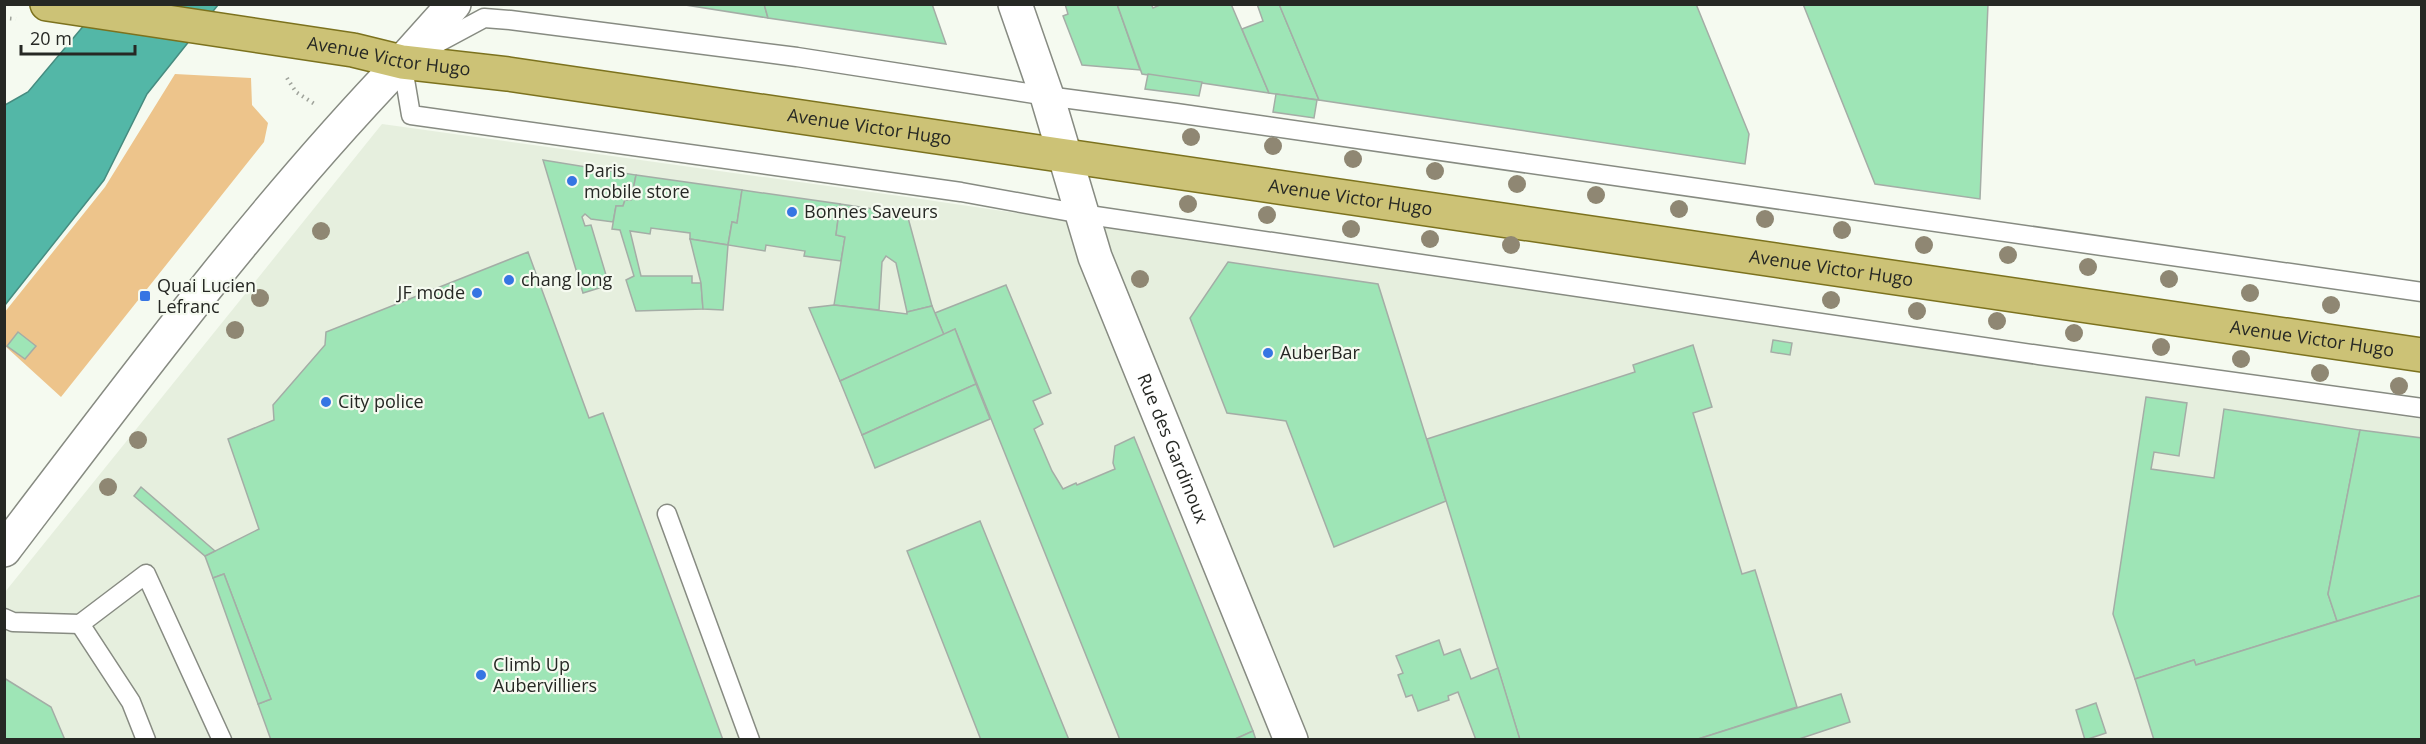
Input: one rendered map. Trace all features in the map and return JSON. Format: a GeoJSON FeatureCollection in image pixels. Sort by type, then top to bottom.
{"type":"FeatureCollection","features":[{"type":"Feature","properties":{"kind":"main road","name":"Avenue Victor Hugo"},"geometry":{"type":"LineString","coordinates":[[47,4],[353,50],[402,62],[476,69],[2421,355]]}},
{"type":"Feature","properties":{"kind":"street"},"geometry":{"type":"LineString","coordinates":[[4,550],[171,330],[352,114],[454,4]]}},
{"type":"Feature","properties":{"kind":"street","name":"Rue des Gardinoux"},"geometry":{"type":"LineString","coordinates":[[1015,4],[1047,96],[1095,257],[1291,740]]}},
{"type":"Feature","properties":{"kind":"lane"},"geometry":{"type":"LineString","coordinates":[[2421,292],[1047,96],[797,57],[484,18],[402,62],[411,114],[961,192],[1082,214],[2039,355],[2421,408]]}},
{"type":"Feature","properties":{"kind":"lane"},"geometry":{"type":"LineString","coordinates":[[667,514],[750,740]]}},
{"type":"Feature","properties":{"kind":"lane"},"geometry":{"type":"LineString","coordinates":[[4,618],[13,622],[80,624],[146,574],[222,740]]}},
{"type":"Feature","properties":{"kind":"lane"},"geometry":{"type":"LineString","coordinates":[[80,624],[131,702],[146,740]]}},
{"type":"Feature","properties":{"kind":"shaded area"},"geometry":{"type":"Polygon","coordinates":[[[175,74],[251,78],[252,105],[268,123],[264,142],[61,397],[5,346],[4,313],[105,187],[175,74]]]}},
{"type":"Feature","properties":{"kind":"shaded area"},"geometry":{"type":"Polygon","coordinates":[[[382,124],[914,198],[2421,419],[2421,739],[5,740],[5,592],[382,124]]]}},
{"type":"Feature","properties":{"kind":"water"},"geometry":{"type":"Polygon","coordinates":[[[101,5],[218,5],[147,94],[104,180],[5,305],[5,105],[28,92],[101,5]]]}},
{"type":"Feature","properties":{"kind":"building"},"geometry":{"type":"Polygon","coordinates":[[[679,4],[764,4],[768,18],[679,4]]]}},
{"type":"Feature","properties":{"kind":"building"},"geometry":{"type":"Polygon","coordinates":[[[764,4],[932,4],[946,44],[768,18],[764,4]]]}},
{"type":"Feature","properties":{"kind":"building"},"geometry":{"type":"Polygon","coordinates":[[[1065,4],[1117,4],[1140,70],[1082,65],[1063,16],[1068,14],[1065,4]]]}},
{"type":"Feature","properties":{"kind":"building"},"geometry":{"type":"Polygon","coordinates":[[[1117,4],[1151,4],[1153,8],[1162,4],[1231,4],[1269,93],[1142,74],[1117,4]]]}},
{"type":"Feature","properties":{"kind":"building"},"geometry":{"type":"Polygon","coordinates":[[[1257,4],[1279,4],[1319,100],[1269,93],[1242,29],[1263,21],[1257,4]]]}},
{"type":"Feature","properties":{"kind":"building"},"geometry":{"type":"Polygon","coordinates":[[[1279,4],[1696,4],[1749,134],[1745,164],[1319,100],[1279,4]]]}},
{"type":"Feature","properties":{"kind":"building"},"geometry":{"type":"Polygon","coordinates":[[[1803,4],[1988,4],[1980,199],[1875,184],[1803,4]]]}},
{"type":"Feature","properties":{"kind":"building"},"geometry":{"type":"Polygon","coordinates":[[[1148,74],[1202,82],[1199,96],[1145,89],[1148,74]]]}},
{"type":"Feature","properties":{"kind":"building"},"geometry":{"type":"Polygon","coordinates":[[[1276,94],[1317,100],[1314,118],[1273,112],[1276,94]]]}},
{"type":"Feature","properties":{"kind":"building"},"geometry":{"type":"Polygon","coordinates":[[[543,160],[636,175],[631,200],[625,200],[623,206],[616,206],[613,222],[591,219],[585,214],[582,217],[585,226],[591,225],[609,285],[583,293],[543,160]]]}},
{"type":"Feature","properties":{"kind":"building"},"geometry":{"type":"Polygon","coordinates":[[[636,175],[742,190],[737,223],[732,222],[728,245],[690,239],[690,233],[651,228],[650,234],[630,231],[641,276],[692,276],[692,283],[701,283],[703,309],[636,311],[626,280],[634,276],[620,230],[612,229],[616,206],[623,206],[625,200],[631,200],[636,175]]]}},
{"type":"Feature","properties":{"kind":"building"},"geometry":{"type":"Polygon","coordinates":[[[742,190],[840,204],[836,235],[845,237],[841,261],[804,256],[805,251],[766,245],[765,251],[728,245],[732,222],[737,223],[742,190]]]}},
{"type":"Feature","properties":{"kind":"building"},"geometry":{"type":"Polygon","coordinates":[[[840,204],[907,214],[932,306],[907,312],[896,263],[886,256],[882,262],[879,310],[834,305],[845,237],[836,235],[840,204]]]}},
{"type":"Feature","properties":{"kind":"building"},"geometry":{"type":"Polygon","coordinates":[[[690,239],[728,245],[723,310],[703,309],[701,283],[690,239]]]}},
{"type":"Feature","properties":{"kind":"building"},"geometry":{"type":"Polygon","coordinates":[[[528,252],[589,418],[603,413],[723,740],[271,740],[258,704],[271,699],[224,574],[213,578],[205,556],[259,529],[228,439],[274,420],[273,405],[325,345],[326,332],[528,252]]]}},
{"type":"Feature","properties":{"kind":"building"},"geometry":{"type":"Polygon","coordinates":[[[1228,262],[1378,284],[1446,501],[1334,547],[1286,421],[1227,413],[1190,318],[1228,262]]]}},
{"type":"Feature","properties":{"kind":"building"},"geometry":{"type":"Polygon","coordinates":[[[1006,285],[1051,393],[1033,401],[1043,424],[1034,429],[1052,471],[1063,489],[1076,483],[1077,485],[1115,469],[1113,463],[1115,446],[1134,437],[1253,731],[1233,740],[1120,740],[955,329],[944,335],[935,313],[1006,285]]]}},
{"type":"Feature","properties":{"kind":"building"},"geometry":{"type":"Polygon","coordinates":[[[834,305],[907,314],[907,312],[932,306],[944,335],[840,381],[809,308],[834,305]]]}},
{"type":"Feature","properties":{"kind":"building"},"geometry":{"type":"Polygon","coordinates":[[[955,329],[976,384],[862,435],[840,381],[955,329]]]}},
{"type":"Feature","properties":{"kind":"building"},"geometry":{"type":"Polygon","coordinates":[[[18,332],[36,346],[25,359],[7,346],[18,332]]]}},
{"type":"Feature","properties":{"kind":"building"},"geometry":{"type":"Polygon","coordinates":[[[1773,340],[1792,343],[1790,355],[1771,352],[1773,340]]]}},
{"type":"Feature","properties":{"kind":"building"},"geometry":{"type":"Polygon","coordinates":[[[1693,345],[1712,407],[1693,413],[1742,574],[1755,570],[1797,707],[1695,740],[1520,740],[1427,439],[1635,372],[1633,365],[1693,345]]]}},
{"type":"Feature","properties":{"kind":"building"},"geometry":{"type":"Polygon","coordinates":[[[976,384],[990,419],[875,468],[862,435],[976,384]]]}},
{"type":"Feature","properties":{"kind":"building"},"geometry":{"type":"Polygon","coordinates":[[[2146,397],[2187,403],[2179,456],[2154,452],[2151,469],[2214,478],[2224,409],[2360,430],[2328,594],[2337,621],[2196,665],[2194,660],[2135,679],[2113,614],[2146,397]]]}},
{"type":"Feature","properties":{"kind":"building"},"geometry":{"type":"Polygon","coordinates":[[[2360,430],[2422,438],[2422,595],[2337,621],[2328,594],[2360,430]]]}},
{"type":"Feature","properties":{"kind":"building"},"geometry":{"type":"Polygon","coordinates":[[[141,487],[215,551],[205,556],[134,496],[141,487]]]}},
{"type":"Feature","properties":{"kind":"building"},"geometry":{"type":"Polygon","coordinates":[[[980,521],[1069,740],[981,740],[907,551],[980,521]]]}},
{"type":"Feature","properties":{"kind":"building"},"geometry":{"type":"Polygon","coordinates":[[[224,574],[271,699],[258,704],[213,578],[224,574]]]}},
{"type":"Feature","properties":{"kind":"building"},"geometry":{"type":"Polygon","coordinates":[[[2422,595],[2422,740],[2154,740],[2135,679],[2194,660],[2196,665],[2422,595]]]}},
{"type":"Feature","properties":{"kind":"building"},"geometry":{"type":"Polygon","coordinates":[[[1439,640],[1444,655],[1460,649],[1471,679],[1498,668],[1520,740],[1476,740],[1458,692],[1448,696],[1449,700],[1418,711],[1412,695],[1406,697],[1398,675],[1403,673],[1396,656],[1439,640]]]}},
{"type":"Feature","properties":{"kind":"building"},"geometry":{"type":"Polygon","coordinates":[[[4,678],[51,707],[65,740],[4,740],[4,678]]]}},
{"type":"Feature","properties":{"kind":"building"},"geometry":{"type":"Polygon","coordinates":[[[1841,694],[1850,722],[1796,740],[1695,740],[1841,694]]]}},
{"type":"Feature","properties":{"kind":"building"},"geometry":{"type":"Polygon","coordinates":[[[2096,703],[2106,733],[2085,740],[2076,710],[2096,703]]]}},
{"type":"Feature","properties":{"kind":"building"},"geometry":{"type":"Polygon","coordinates":[[[1253,731],[1256,740],[1233,740],[1253,731]]]}},
{"type":"Feature","properties":{"kind":"place","name":"Paris mobile store"},"geometry":{"type":"Point","coordinates":[572,181]}},
{"type":"Feature","properties":{"kind":"place","name":"Bonnes Saveurs"},"geometry":{"type":"Point","coordinates":[792,212]}},
{"type":"Feature","properties":{"kind":"place","name":"chang long"},"geometry":{"type":"Point","coordinates":[509,280]}},
{"type":"Feature","properties":{"kind":"place","name":"JF mode"},"geometry":{"type":"Point","coordinates":[477,293]}},
{"type":"Feature","properties":{"kind":"place","name":"Quai Lucien Lefranc"},"geometry":{"type":"Point","coordinates":[145,296]}},
{"type":"Feature","properties":{"kind":"place","name":"AuberBar"},"geometry":{"type":"Point","coordinates":[1268,353]}},
{"type":"Feature","properties":{"kind":"place","name":"City police"},"geometry":{"type":"Point","coordinates":[326,402]}},
{"type":"Feature","properties":{"kind":"place","name":"Climb Up Aubervilliers"},"geometry":{"type":"Point","coordinates":[481,675]}}]}
